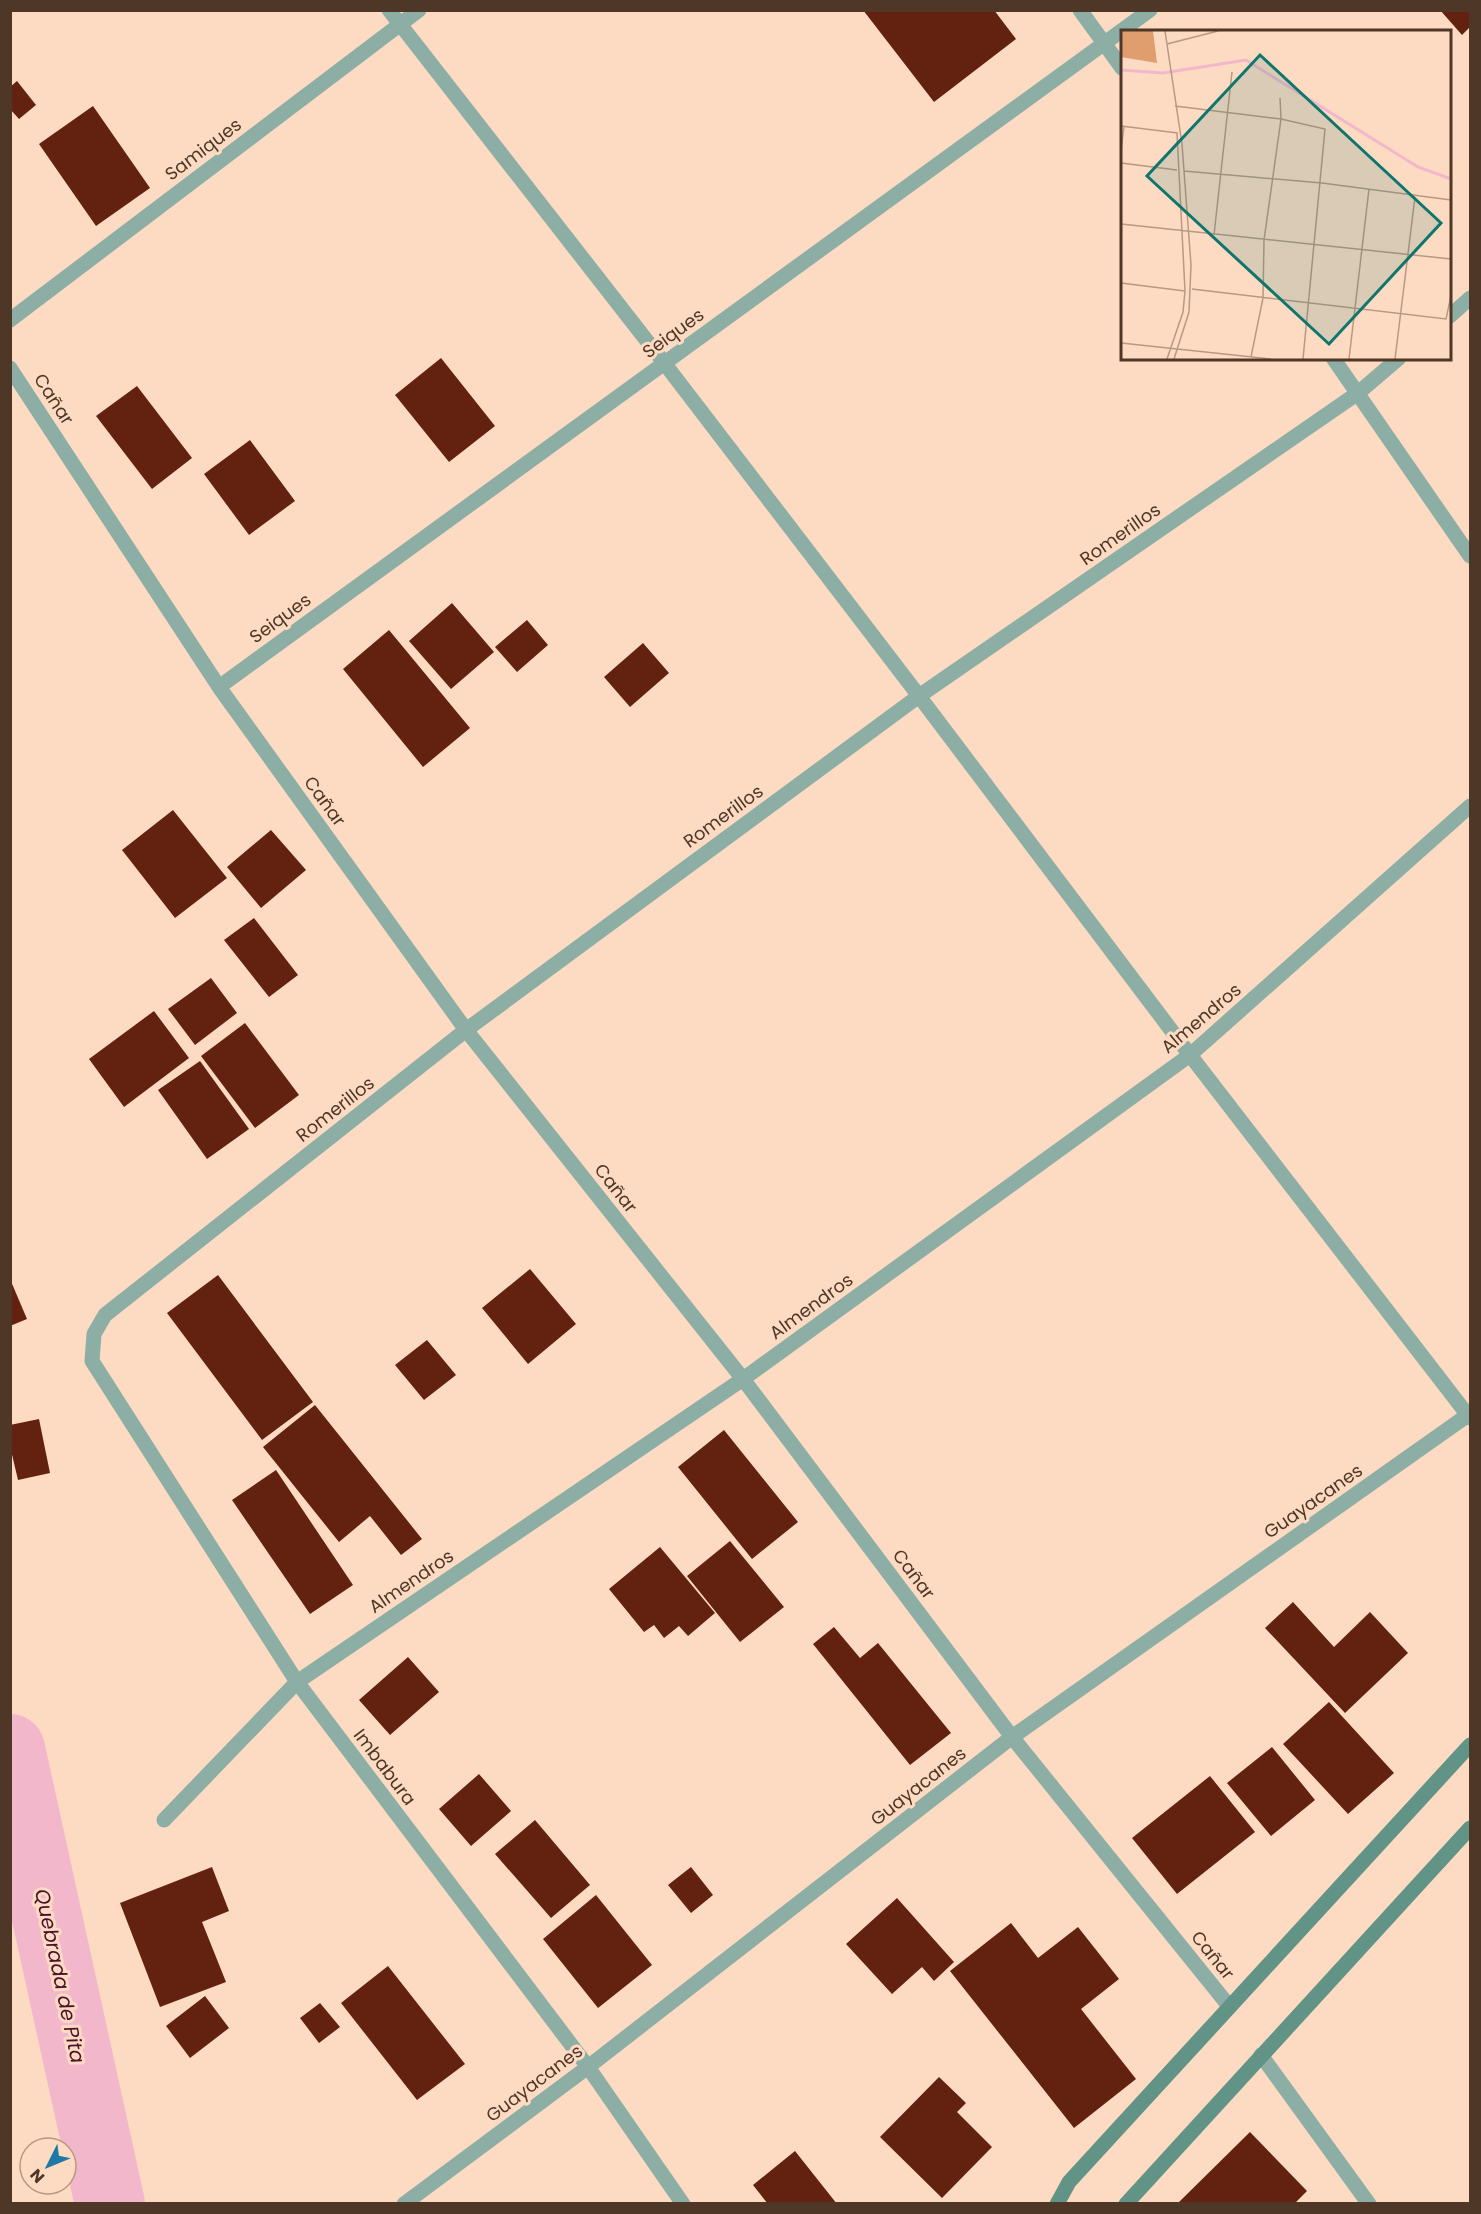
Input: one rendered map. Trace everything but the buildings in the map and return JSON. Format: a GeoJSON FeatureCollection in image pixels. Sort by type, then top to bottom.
{"type":"FeatureCollection","features":[{"type":"Feature","properties":{"kind":"main road"},"geometry":{"type":"LineString","coordinates":[[1057,2204],[1068,2182],[1470,1745]]}},
{"type":"Feature","properties":{"kind":"main road"},"geometry":{"type":"LineString","coordinates":[[1126,2204],[1470,1828]]}},
{"type":"Feature","properties":{"kind":"street"},"geometry":{"type":"LineString","coordinates":[[389,10],[920,696],[1190,1055],[1469,1417]]}},
{"type":"Feature","properties":{"kind":"street","name":"Samiques"},"geometry":{"type":"LineString","coordinates":[[10,320],[419,10]]}},
{"type":"Feature","properties":{"kind":"street"},"geometry":{"type":"LineString","coordinates":[[1080,10],[1121,66]]}},
{"type":"Feature","properties":{"kind":"street","name":"Seiques"},"geometry":{"type":"LineString","coordinates":[[1124,30],[1150,10]]}},
{"type":"Feature","properties":{"kind":"street","name":"Seiques"},"geometry":{"type":"LineString","coordinates":[[219,687],[1121,32]]}},
{"type":"Feature","properties":{"kind":"street"},"geometry":{"type":"LineString","coordinates":[[1451,314],[1470,298]]}},
{"type":"Feature","properties":{"kind":"street"},"geometry":{"type":"LineString","coordinates":[[1334,360],[1470,556]]}},
{"type":"Feature","properties":{"kind":"street","name":"Romerillos"},"geometry":{"type":"LineString","coordinates":[[94,1334],[105,1315],[466,1030],[920,696],[1358,393],[1397,360]]}},
{"type":"Feature","properties":{"kind":"street","name":"Cañar"},"geometry":{"type":"LineString","coordinates":[[10,368],[219,687],[466,1030],[743,1379],[1012,1737],[1229,2006]]}},
{"type":"Feature","properties":{"kind":"street","name":"Almendros"},"geometry":{"type":"LineString","coordinates":[[164,1820],[297,1682],[743,1379],[1190,1055],[1470,806]]}},
{"type":"Feature","properties":{"kind":"street","name":"Imbabura"},"geometry":{"type":"LineString","coordinates":[[94,1334],[92,1361],[297,1682],[588,2067],[683,2204]]}},
{"type":"Feature","properties":{"kind":"street","name":"Guayacanes"},"geometry":{"type":"LineString","coordinates":[[404,2204],[588,2067],[1012,1737],[1469,1417]]}},
{"type":"Feature","properties":{"kind":"street"},"geometry":{"type":"LineString","coordinates":[[1262,2055],[1369,2204]]}},
{"type":"Feature","properties":{"kind":"waterway","name":"Quebrada de Pita"},"geometry":{"type":"LineString","coordinates":[[10,1749],[110,2204]]}}]}
